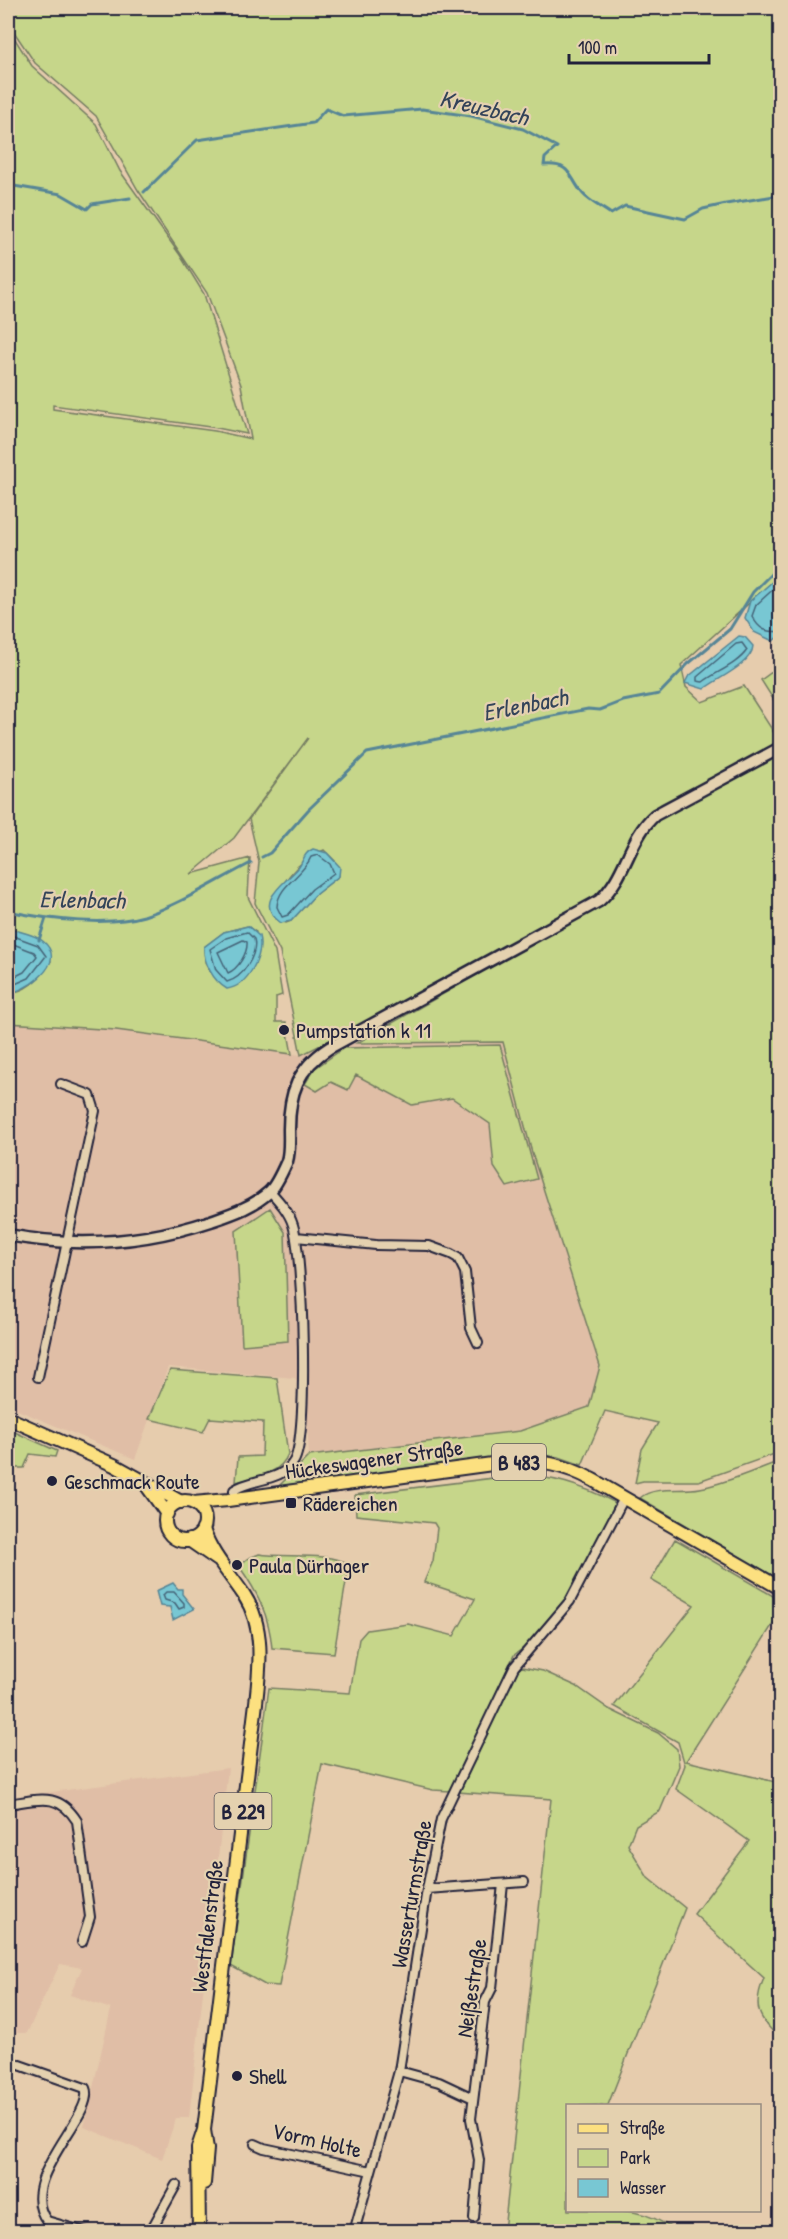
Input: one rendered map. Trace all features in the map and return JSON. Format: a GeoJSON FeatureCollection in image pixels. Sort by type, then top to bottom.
{"type":"FeatureCollection","features":[{"type":"Feature","properties":{"kind":"main road"},"geometry":{"type":"LineString","coordinates":[[8,1418],[114,1465],[147,1485],[187,1502],[201,1508],[204,1523],[189,1540],[176,1538],[169,1532],[166,1524],[167,1514],[172,1506],[187,1502]]}},
{"type":"Feature","properties":{"kind":"main road","name":"Hückeswagener Straße"},"geometry":{"type":"LineString","coordinates":[[187,1502],[231,1500],[451,1469],[534,1461],[569,1468],[780,1588]]}},
{"type":"Feature","properties":{"kind":"main road"},"geometry":{"type":"LineString","coordinates":[[147,1485],[167,1514]]}},
{"type":"Feature","properties":{"kind":"main road","name":"Hückeswagener Straße"},"geometry":{"type":"LineString","coordinates":[[204,1523],[212,1508],[231,1500]]}},
{"type":"Feature","properties":{"kind":"main road","name":"Westfalenstraße"},"geometry":{"type":"LineString","coordinates":[[199,2232],[198,2148],[204,2130],[259,1674],[259,1635],[252,1610],[219,1560],[204,1523]]}},
{"type":"Feature","properties":{"kind":"main road","name":"Westfalenstraße"},"geometry":{"type":"LineString","coordinates":[[189,1540],[219,1560]]}},
{"type":"Feature","properties":{"kind":"main road","name":"Westfalenstraße"},"geometry":{"type":"LineString","coordinates":[[204,2130],[207,2149],[203,2202],[207,2232]]}},
{"type":"Feature","properties":{"kind":"street"},"geometry":{"type":"LineString","coordinates":[[8,1235],[66,1242],[123,1240],[181,1230],[233,1214],[270,1191],[286,1162],[291,1098],[301,1073],[322,1052],[392,1016],[598,901],[616,885],[642,830],[655,815],[780,748]]}},
{"type":"Feature","properties":{"kind":"street"},"geometry":{"type":"LineString","coordinates":[[38,1377],[96,1105],[94,1099],[86,1092],[61,1084]]}},
{"type":"Feature","properties":{"kind":"street"},"geometry":{"type":"LineString","coordinates":[[231,1500],[234,1490],[281,1473],[295,1460],[297,1454],[303,1316],[296,1237],[286,1210],[270,1191]]}},
{"type":"Feature","properties":{"kind":"street"},"geometry":{"type":"LineString","coordinates":[[296,1237],[376,1245],[429,1246],[458,1258],[465,1272],[471,1328],[478,1343]]}},
{"type":"Feature","properties":{"kind":"street","name":"Wasserturmstraße"},"geometry":{"type":"LineString","coordinates":[[354,2232],[399,2071],[427,1889],[441,1819],[509,1676],[520,1659],[570,1601],[624,1498]]}},
{"type":"Feature","properties":{"kind":"street"},"geometry":{"type":"LineString","coordinates":[[8,1804],[46,1799],[57,1801],[69,1808],[77,1821],[90,1910],[87,1931],[82,1942]]}},
{"type":"Feature","properties":{"kind":"street"},"geometry":{"type":"LineString","coordinates":[[427,1889],[524,1882]]}},
{"type":"Feature","properties":{"kind":"street","name":"Neißestraße"},"geometry":{"type":"LineString","coordinates":[[474,2218],[479,2160],[471,2131],[473,2097],[485,2002],[492,1988],[503,1884]]}},
{"type":"Feature","properties":{"kind":"street"},"geometry":{"type":"LineString","coordinates":[[8,2061],[85,2088],[87,2093],[84,2104],[56,2151],[38,2197],[38,2206],[47,2222],[85,2232]]}},
{"type":"Feature","properties":{"kind":"street"},"geometry":{"type":"LineString","coordinates":[[399,2071],[439,2082],[473,2097]]}},
{"type":"Feature","properties":{"kind":"street","name":"Vorm Holte"},"geometry":{"type":"LineString","coordinates":[[255,2144],[264,2148],[371,2171]]}},
{"type":"Feature","properties":{"kind":"street"},"geometry":{"type":"LineString","coordinates":[[150,2232],[176,2185]]}},
{"type":"Feature","properties":{"kind":"shaded area"},"geometry":{"type":"Polygon","coordinates":[[[8,1023],[116,1030],[301,1055],[329,1044],[503,1041],[532,1153],[600,1367],[589,1407],[520,1431],[309,1456],[306,1396],[295,1378],[168,1367],[135,1459],[8,1406],[8,1023]]]}},
{"type":"Feature","properties":{"kind":"shaded area"},"geometry":{"type":"Polygon","coordinates":[[[228,1768],[189,2118],[176,2118],[162,2159],[84,2127],[111,2009],[70,1995],[82,1968],[60,1964],[27,2033],[8,2033],[8,1798],[228,1768]]]}},
{"type":"Feature","properties":{"kind":"green space"},"geometry":{"type":"Polygon","coordinates":[[[8,8],[780,8],[780,575],[681,665],[686,687],[702,702],[744,686],[780,742],[661,804],[648,815],[633,835],[615,879],[595,898],[390,1010],[301,1055],[280,952],[255,903],[259,862],[249,819],[308,738],[234,838],[191,874],[250,858],[248,897],[275,952],[282,995],[276,997],[276,1022],[286,1022],[292,1054],[116,1030],[8,1023],[8,993],[21,990],[33,983],[51,961],[26,934],[8,928],[8,28],[32,66],[96,124],[120,171],[180,255],[204,294],[247,434],[53,405],[53,409],[215,431],[251,439],[241,385],[207,293],[138,190],[96,116],[35,63],[8,23],[8,8]],[[324,850],[305,860],[285,881],[271,908],[275,919],[286,923],[291,921],[316,894],[339,876],[335,861],[324,850]],[[247,926],[224,932],[204,947],[205,962],[211,973],[256,932],[247,926]]]}},
{"type":"Feature","properties":{"kind":"green space"},"geometry":{"type":"Polygon","coordinates":[[[780,666],[780,710],[761,680],[780,666]]]}},
{"type":"Feature","properties":{"kind":"green space"},"geometry":{"type":"Polygon","coordinates":[[[780,754],[780,1452],[699,1481],[635,1483],[642,1449],[658,1423],[605,1411],[582,1465],[559,1457],[526,1453],[279,1486],[309,1456],[520,1431],[589,1407],[600,1366],[532,1153],[503,1042],[357,1043],[602,904],[615,892],[653,824],[669,811],[728,783],[780,754]]]}},
{"type":"Feature","properties":{"kind":"green space"},"geometry":{"type":"Polygon","coordinates":[[[500,1045],[537,1179],[507,1187],[494,1167],[490,1124],[452,1098],[412,1105],[356,1075],[348,1090],[331,1082],[317,1091],[305,1084],[314,1069],[344,1048],[500,1045]]]}},
{"type":"Feature","properties":{"kind":"green space"},"geometry":{"type":"Polygon","coordinates":[[[270,1208],[285,1232],[288,1341],[242,1345],[236,1231],[270,1208]]]}},
{"type":"Feature","properties":{"kind":"green space"},"geometry":{"type":"Polygon","coordinates":[[[170,1370],[277,1378],[288,1454],[279,1467],[266,1474],[236,1482],[238,1457],[262,1456],[263,1422],[210,1418],[203,1432],[149,1419],[170,1370]]]}},
{"type":"Feature","properties":{"kind":"green space"},"geometry":{"type":"Polygon","coordinates":[[[8,1429],[57,1451],[55,1457],[30,1454],[24,1468],[8,1468],[8,1429]]]}},
{"type":"Feature","properties":{"kind":"green space"},"geometry":{"type":"Polygon","coordinates":[[[780,1461],[780,1580],[640,1498],[661,1490],[710,1486],[780,1461]]]}},
{"type":"Feature","properties":{"kind":"green space"},"geometry":{"type":"Polygon","coordinates":[[[518,1475],[543,1477],[568,1483],[614,1502],[598,1545],[549,1624],[533,1641],[514,1655],[450,1791],[433,1790],[322,1764],[279,1986],[265,1985],[231,1966],[269,1688],[350,1693],[359,1639],[367,1630],[408,1624],[454,1636],[475,1599],[424,1582],[433,1561],[437,1528],[434,1523],[356,1515],[355,1495],[518,1475]]]}},
{"type":"Feature","properties":{"kind":"green space"},"geometry":{"type":"Polygon","coordinates":[[[675,1539],[780,1600],[780,1613],[686,1761],[780,1783],[780,2038],[767,2025],[759,2012],[758,1997],[764,1978],[694,1914],[749,1841],[676,1789],[685,1765],[678,1742],[614,1706],[694,1605],[651,1580],[675,1539]]]}},
{"type":"Feature","properties":{"kind":"green space"},"geometry":{"type":"Polygon","coordinates":[[[259,1554],[329,1558],[349,1564],[334,1653],[272,1648],[262,1605],[239,1566],[247,1559],[259,1554]]]}},
{"type":"Feature","properties":{"kind":"green space"},"geometry":{"type":"Polygon","coordinates":[[[522,1667],[543,1671],[576,1686],[609,1709],[658,1733],[677,1749],[679,1766],[660,1811],[636,1825],[628,1845],[648,1878],[685,1908],[608,2104],[566,2104],[566,2212],[637,2213],[663,2222],[676,2231],[504,2231],[551,1799],[458,1792],[517,1669],[522,1667]]]}},
{"type":"Feature","properties":{"kind":"water"},"geometry":{"type":"Polygon","coordinates":[[[780,575],[780,635],[773,641],[754,632],[745,618],[750,601],[780,575]]]}},
{"type":"Feature","properties":{"kind":"water"},"geometry":{"type":"Polygon","coordinates":[[[739,636],[745,637],[753,646],[751,653],[741,665],[704,689],[685,683],[688,677],[739,636]]]}},
{"type":"Feature","properties":{"kind":"water"},"geometry":{"type":"Polygon","coordinates":[[[313,849],[327,853],[340,867],[339,876],[316,894],[291,921],[281,923],[269,908],[270,900],[299,867],[306,854],[313,849]]]}},
{"type":"Feature","properties":{"kind":"water"},"geometry":{"type":"Polygon","coordinates":[[[248,926],[259,936],[257,960],[242,982],[227,989],[210,971],[205,959],[204,947],[224,932],[248,926]]]}},
{"type":"Feature","properties":{"kind":"water"},"geometry":{"type":"Polygon","coordinates":[[[8,928],[41,940],[49,948],[51,956],[46,971],[39,978],[15,992],[8,993],[8,928]]]}},
{"type":"Feature","properties":{"kind":"water"},"geometry":{"type":"Polygon","coordinates":[[[173,1583],[178,1589],[182,1589],[182,1594],[194,1609],[173,1620],[170,1607],[160,1606],[156,1591],[173,1583]]]}},
{"type":"Feature","properties":{"kind":"waterway","name":"Kreuzbach"},"geometry":{"type":"LineString","coordinates":[[144,192],[197,140],[313,123],[326,109],[343,116],[422,109],[471,116],[523,129],[557,147],[545,158],[544,165],[560,166],[565,169],[586,197],[611,214],[625,206],[685,219],[703,209],[780,195]]}},
{"type":"Feature","properties":{"kind":"waterway","name":"Kreuzbach"},"geometry":{"type":"LineString","coordinates":[[8,185],[61,194],[87,209],[92,204],[130,198]]}},
{"type":"Feature","properties":{"kind":"waterway","name":"Erlenbach"},"geometry":{"type":"LineString","coordinates":[[262,857],[270,853],[308,810],[367,753],[588,709],[600,710],[623,701],[659,694],[688,664],[730,629],[753,592],[780,565]]}},
{"type":"Feature","properties":{"kind":"waterway","name":"Erlenbach"},"geometry":{"type":"LineString","coordinates":[[8,911],[76,921],[129,919],[144,916],[171,905],[251,863]]}},
{"type":"Feature","properties":{"kind":"waterway"},"geometry":{"type":"LineString","coordinates":[[39,940],[46,918]]}},
{"type":"Feature","properties":{"kind":"place","name":"Pumpstation k 11"},"geometry":{"type":"Point","coordinates":[284,1030]}},
{"type":"Feature","properties":{"kind":"place","name":"Geschmack Route"},"geometry":{"type":"Point","coordinates":[52,1481]}},
{"type":"Feature","properties":{"kind":"place","name":"Rädereichen"},"geometry":{"type":"Point","coordinates":[291,1503]}},
{"type":"Feature","properties":{"kind":"place","name":"Paula Dürhager"},"geometry":{"type":"Point","coordinates":[237,1565]}},
{"type":"Feature","properties":{"kind":"place","name":"Shell"},"geometry":{"type":"Point","coordinates":[237,2076]}}]}
